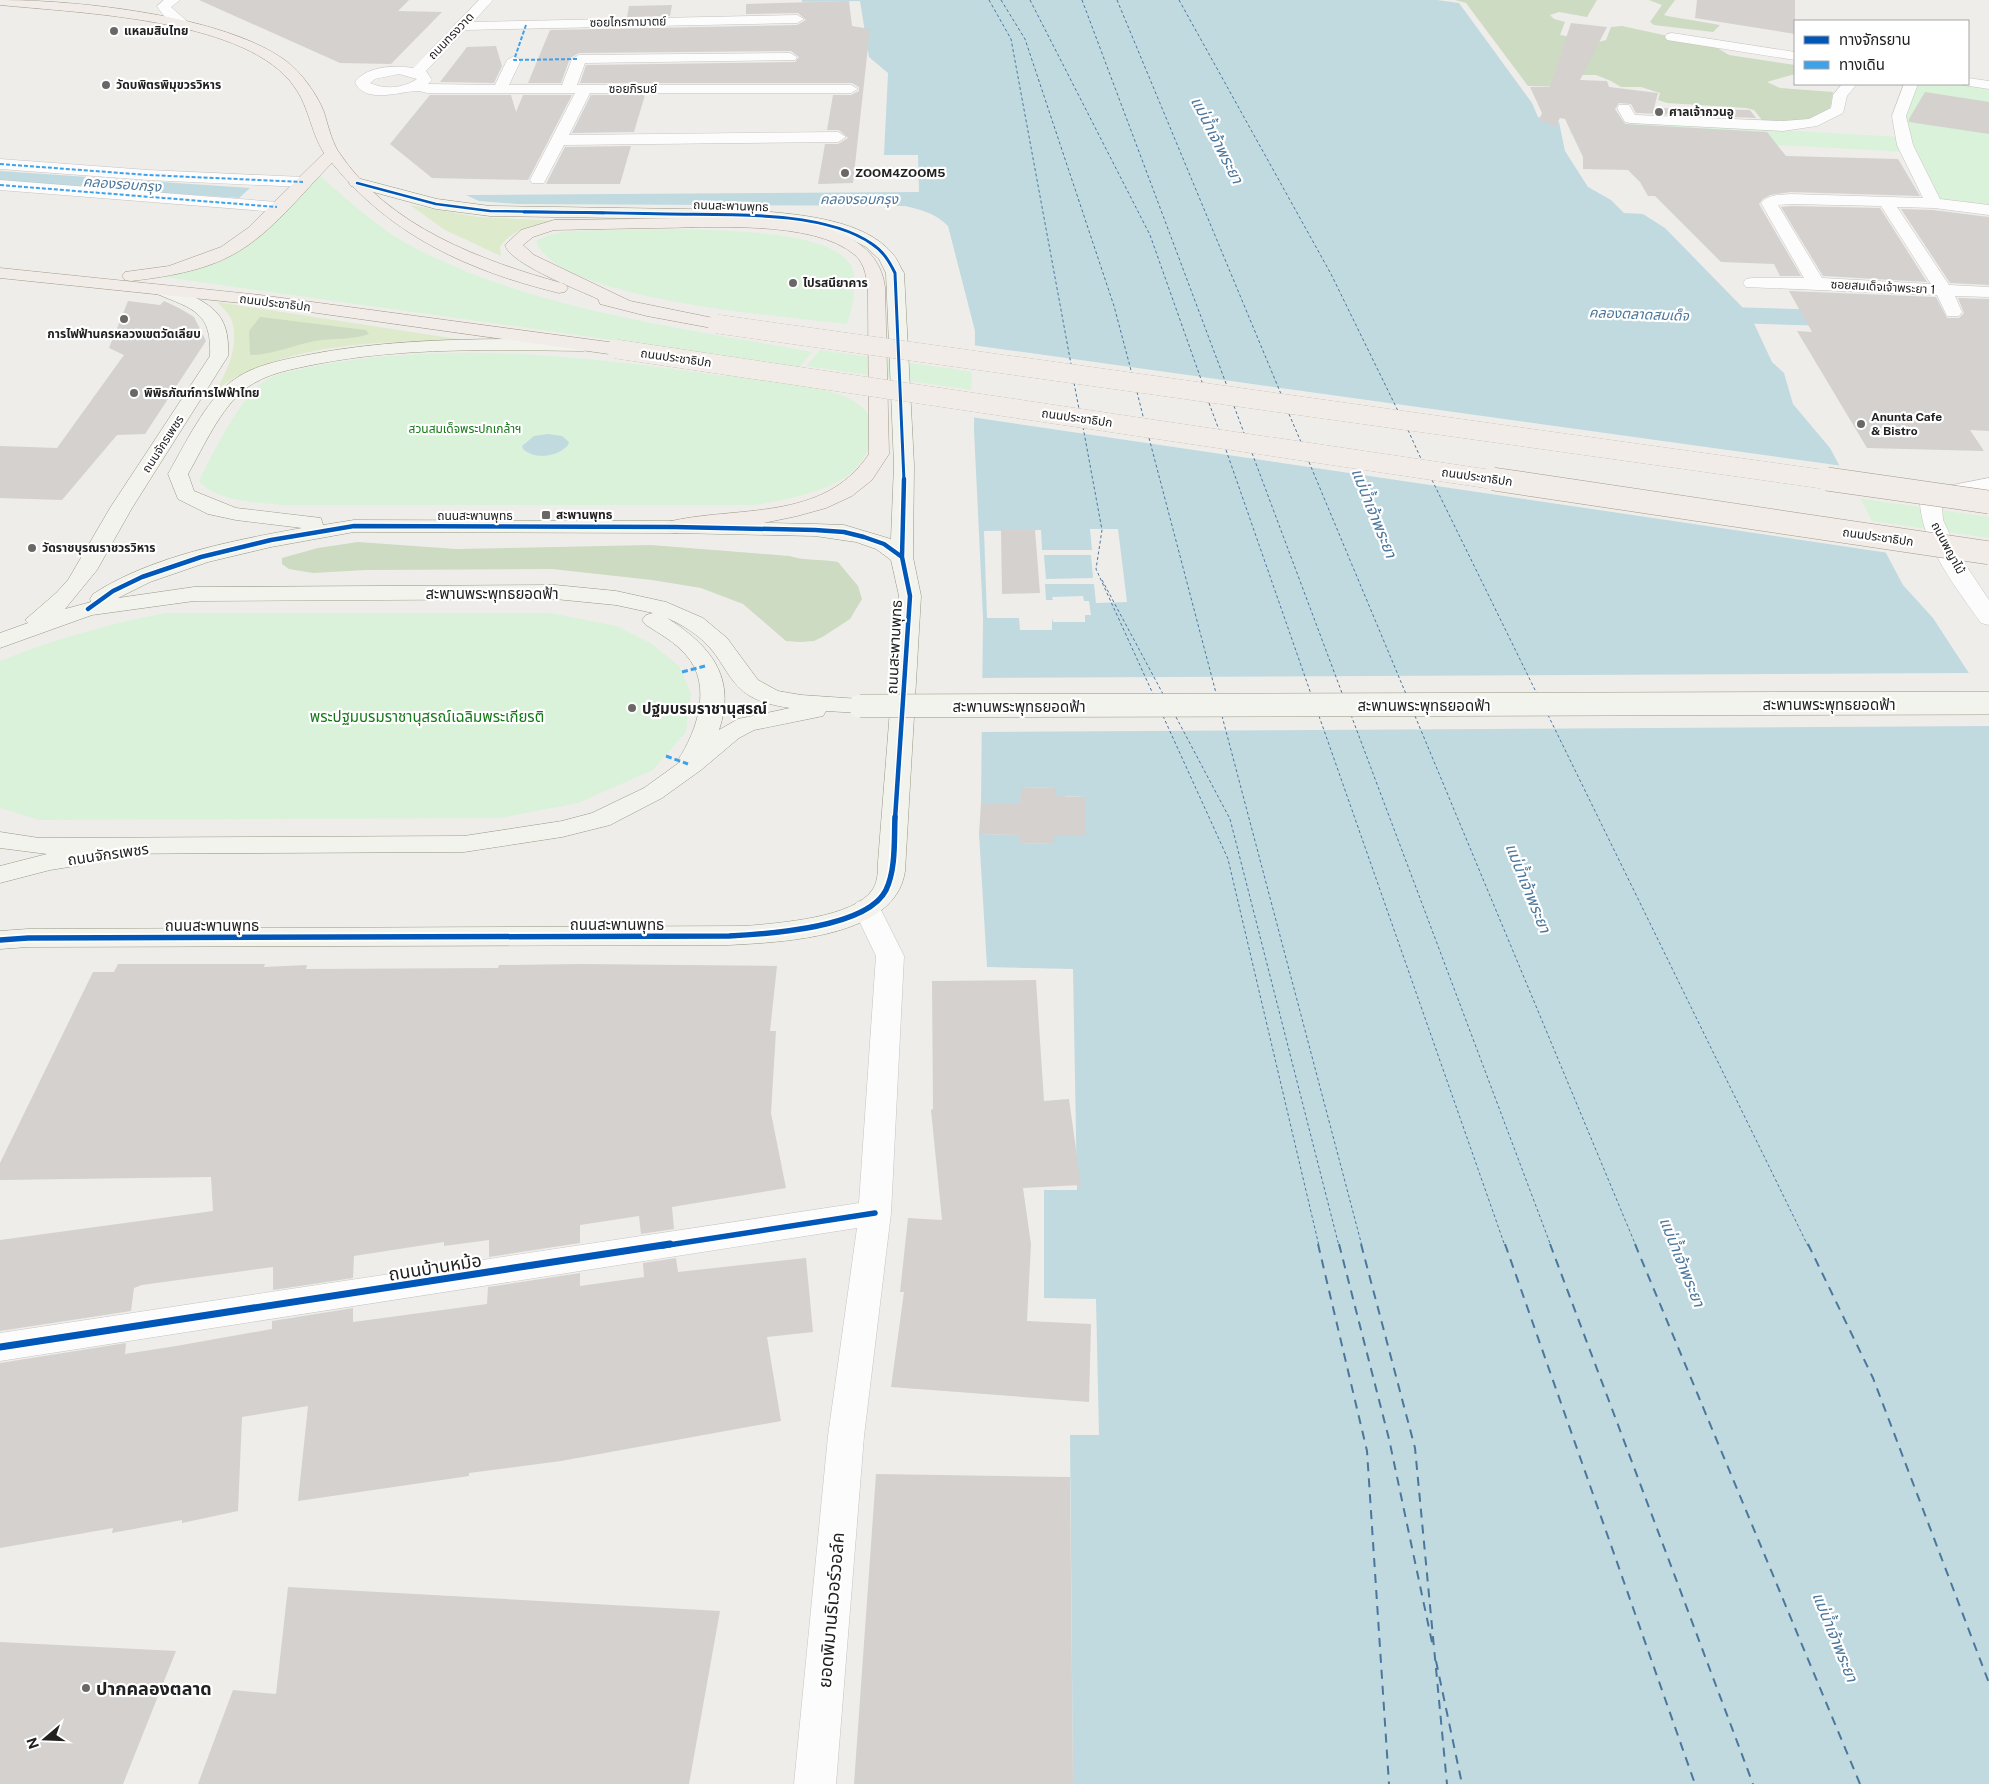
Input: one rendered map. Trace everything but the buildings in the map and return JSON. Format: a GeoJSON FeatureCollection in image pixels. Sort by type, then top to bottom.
{"type":"FeatureCollection","features":[{"type":"Feature","properties":{"kind":"main road"},"geometry":{"type":"LineString","coordinates":[[0,1],[110,13],[184,26],[217,34],[252,46],[281,63],[298,81],[314,106],[325,141],[332,154],[357,183],[397,220],[422,237],[490,268],[622,304],[717,324],[1989,502]]}},
{"type":"Feature","properties":{"kind":"main road"},"geometry":{"type":"LineString","coordinates":[[73,280],[150,275],[200,263],[228,251],[254,232],[332,154]]}},
{"type":"Feature","properties":{"kind":"main road"},"geometry":{"type":"LineString","coordinates":[[622,304],[533,262],[520,254],[514,245],[519,237],[554,225],[773,225],[827,235],[855,247],[871,263],[874,270],[877,294],[879,454],[874,466],[853,488],[819,505],[790,512],[675,527]]}},
{"type":"Feature","properties":{"kind":"main road","name":"ถนนจักรเพชร"},"geometry":{"type":"LineString","coordinates":[[0,273],[163,290]]}},
{"type":"Feature","properties":{"kind":"main road","name":"ถนนประชาธิปก"},"geometry":{"type":"LineString","coordinates":[[163,290],[260,300],[616,349],[1989,553]]}},
{"type":"Feature","properties":{"kind":"street"},"geometry":{"type":"LineString","coordinates":[[173,0],[164,6],[167,12],[184,26]]}},
{"type":"Feature","properties":{"kind":"street","name":"ถนนทรงวาด"},"geometry":{"type":"LineString","coordinates":[[416,79],[460,26],[486,0]]}},
{"type":"Feature","properties":{"kind":"street","name":"ซอยไกรฑามาตย์"},"geometry":{"type":"LineString","coordinates":[[460,26],[797,18]]}},
{"type":"Feature","properties":{"kind":"street"},"geometry":{"type":"LineString","coordinates":[[1672,37],[1794,56]]}},
{"type":"Feature","properties":{"kind":"street"},"geometry":{"type":"LineString","coordinates":[[568,89],[579,59],[790,57]]}},
{"type":"Feature","properties":{"kind":"street"},"geometry":{"type":"LineString","coordinates":[[500,89],[514,60]]}},
{"type":"Feature","properties":{"kind":"street","name":"ซอยภิรมย์"},"geometry":{"type":"LineString","coordinates":[[416,79],[430,89],[850,89]]}},
{"type":"Feature","properties":{"kind":"street"},"geometry":{"type":"LineString","coordinates":[[1969,82],[1989,85]]}},
{"type":"Feature","properties":{"kind":"street"},"geometry":{"type":"LineString","coordinates":[[1624,108],[1630,119],[1768,127],[1802,125],[1812,123],[1838,110],[1840,95],[1849,85]]}},
{"type":"Feature","properties":{"kind":"street"},"geometry":{"type":"LineString","coordinates":[[1911,85],[1899,116],[1905,145],[1934,203]]}},
{"type":"Feature","properties":{"kind":"street"},"geometry":{"type":"LineString","coordinates":[[538,180],[585,89]]}},
{"type":"Feature","properties":{"kind":"street"},"geometry":{"type":"LineString","coordinates":[[559,140],[838,137]]}},
{"type":"Feature","properties":{"kind":"street"},"geometry":{"type":"LineString","coordinates":[[0,164],[301,185]]}},
{"type":"Feature","properties":{"kind":"street","name":"ถนนสะพานพุทธ"},"geometry":{"type":"LineString","coordinates":[[0,940],[48,938],[729,936],[795,931],[825,925],[867,908],[882,896],[890,880],[910,596],[902,557],[904,465],[895,273],[892,263],[871,243],[844,231],[786,218],[748,214],[490,211],[436,204],[357,183]]}},
{"type":"Feature","properties":{"kind":"street"},"geometry":{"type":"LineString","coordinates":[[0,185],[279,205]]}},
{"type":"Feature","properties":{"kind":"street","name":"ซอยสมเด็จเจ้าพระยา 1"},"geometry":{"type":"LineString","coordinates":[[1886,202],[1776,200],[1769,203],[1816,283],[1989,292]]}},
{"type":"Feature","properties":{"kind":"street"},"geometry":{"type":"LineString","coordinates":[[1886,202],[1934,203],[1989,210]]}},
{"type":"Feature","properties":{"kind":"street"},"geometry":{"type":"LineString","coordinates":[[1886,202],[1944,290],[1953,312]]}},
{"type":"Feature","properties":{"kind":"street"},"geometry":{"type":"LineString","coordinates":[[1752,283],[1816,283]]}},
{"type":"Feature","properties":{"kind":"street","name":"ถนนจักรเพชร"},"geometry":{"type":"LineString","coordinates":[[6,638],[41,618],[69,593],[219,356],[221,339],[214,318],[196,303],[163,290]]}},
{"type":"Feature","properties":{"kind":"street"},"geometry":{"type":"LineString","coordinates":[[354,526],[283,520],[216,509],[185,495],[178,474],[236,387],[269,370],[348,353],[410,347],[587,346]]}},
{"type":"Feature","properties":{"kind":"street","name":"ถนนพญาไม้"},"geometry":{"type":"LineString","coordinates":[[1989,484],[1945,492],[1931,504],[1932,520],[1950,558],[1989,618]]}},
{"type":"Feature","properties":{"kind":"street","name":"ถนนสะพานพุทธ"},"geometry":{"type":"LineString","coordinates":[[88,609],[113,591],[128,584],[201,557],[272,540],[354,526],[675,527],[844,532],[884,544],[902,557]]}},
{"type":"Feature","properties":{"kind":"street","name":"สะพานพระพุทธยอดฟ้า"},"geometry":{"type":"LineString","coordinates":[[88,609],[194,594],[555,592],[610,598],[651,606],[679,616],[709,633],[727,653],[746,684],[770,697],[860,706],[1989,703]]}},
{"type":"Feature","properties":{"kind":"street"},"geometry":{"type":"LineString","coordinates":[[610,598],[645,615],[676,634],[699,655],[708,673],[713,691],[712,712],[704,736],[681,773]]}},
{"type":"Feature","properties":{"kind":"street","name":"ถนนจักรเพชร"},"geometry":{"type":"LineString","coordinates":[[6,638],[88,609]]}},
{"type":"Feature","properties":{"kind":"street","name":"สะพานพระพุทธยอดฟ้า"},"geometry":{"type":"LineString","coordinates":[[156,847],[464,844],[562,829],[601,818],[653,793],[730,733],[747,724],[809,712],[860,706]]}},
{"type":"Feature","properties":{"kind":"street","name":"ถนนจักรเพชร"},"geometry":{"type":"LineString","coordinates":[[0,840],[39,846],[156,847]]}},
{"type":"Feature","properties":{"kind":"street","name":"ถนนจักรเพชร"},"geometry":{"type":"LineString","coordinates":[[0,875],[49,862],[156,847]]}},
{"type":"Feature","properties":{"kind":"street","name":"ยอดพิมานริเวอร์วอล์ค"},"geometry":{"type":"LineString","coordinates":[[815,1784],[846,1436],[875,1213],[890,956],[867,908]]}},
{"type":"Feature","properties":{"kind":"street","name":"ถนนบ้านหม้อ"},"geometry":{"type":"LineString","coordinates":[[0,1347],[875,1213]]}},
{"type":"Feature","properties":{"kind":"green space"},"geometry":{"type":"Polygon","coordinates":[[[1455,0],[1597,0],[1587,17],[1559,12],[1550,15],[1554,19],[1565,22],[1560,35],[1599,42],[1606,40],[1611,27],[1622,26],[1714,46],[1729,55],[1794,65],[1794,74],[1767,82],[1780,88],[1833,92],[1830,109],[1814,119],[1765,124],[1754,110],[1667,103],[1658,100],[1660,93],[1641,87],[1621,87],[1596,75],[1579,75],[1574,87],[1528,86],[1466,3],[1455,0]]]}},
{"type":"Feature","properties":{"kind":"green space"},"geometry":{"type":"Polygon","coordinates":[[[1649,0],[1675,0],[1664,15],[1720,25],[1713,32],[1654,25],[1650,22],[1662,5],[1649,0]]]}},
{"type":"Feature","properties":{"kind":"green space"},"geometry":{"type":"Polygon","coordinates":[[[1969,83],[1989,86],[1989,206],[1941,201],[1907,145],[1901,116],[1913,85],[1969,85],[1969,83]]]}},
{"type":"Feature","properties":{"kind":"green space"},"geometry":{"type":"Polygon","coordinates":[[[1569,118],[1901,137],[1907,152],[1570,134],[1569,118]]]}},
{"type":"Feature","properties":{"kind":"green space","name":"สวนสมเด็จพระปกเกล้าฯ"},"geometry":{"type":"Polygon","coordinates":[[[320,176],[366,216],[404,242],[463,270],[511,288],[560,302],[661,325],[812,352],[787,383],[831,392],[859,404],[868,414],[873,426],[871,442],[867,452],[855,469],[837,482],[815,492],[756,505],[282,505],[238,500],[206,488],[199,481],[237,412],[256,388],[266,380],[291,371],[339,362],[388,356],[484,353],[580,358],[724,376],[741,358],[164,277],[191,269],[264,231],[320,176]]]}},
{"type":"Feature","properties":{"kind":"green space"},"geometry":{"type":"Polygon","coordinates":[[[410,205],[478,217],[557,221],[525,228],[511,235],[500,247],[501,256],[445,230],[410,205]]]}},
{"type":"Feature","properties":{"kind":"green space"},"geometry":{"type":"Polygon","coordinates":[[[722,230],[767,234],[807,241],[837,252],[852,268],[854,289],[847,324],[677,302],[628,291],[585,278],[552,261],[536,241],[549,235],[569,231],[722,230]]]}},
{"type":"Feature","properties":{"kind":"green space"},"geometry":{"type":"Polygon","coordinates":[[[217,302],[470,341],[413,341],[356,345],[300,354],[272,362],[242,374],[217,389],[231,356],[234,330],[231,318],[217,302]]]}},
{"type":"Feature","properties":{"kind":"green space"},"geometry":{"type":"Polygon","coordinates":[[[260,317],[366,330],[369,334],[315,341],[258,355],[250,355],[249,331],[260,317]]]}},
{"type":"Feature","properties":{"kind":"green space"},"geometry":{"type":"Polygon","coordinates":[[[820,350],[1989,517],[1989,538],[806,366],[820,350]]]}},
{"type":"Feature","properties":{"kind":"green space"},"geometry":{"type":"Polygon","coordinates":[[[358,542],[456,549],[651,545],[826,560],[838,562],[858,586],[862,599],[850,619],[814,641],[800,642],[786,641],[743,604],[701,588],[652,580],[552,569],[366,570],[313,573],[289,569],[282,564],[282,558],[318,548],[358,542]]]}},
{"type":"Feature","properties":{"kind":"green space","name":"พระปฐมบรมราชานุสรณ์เฉลิมพระเกียรติ"},"geometry":{"type":"Polygon","coordinates":[[[166,613],[550,613],[617,626],[652,644],[679,666],[691,693],[686,732],[653,770],[578,803],[500,818],[39,820],[0,808],[0,661],[82,633],[166,613]]]}},
{"type":"Feature","properties":{"kind":"water","name":"แม่น้ำเจ้าพระยา"},"geometry":{"type":"Polygon","coordinates":[[[802,0],[1437,0],[1459,3],[1532,103],[1538,117],[1559,122],[1565,151],[1588,187],[1611,200],[1624,213],[1643,214],[1665,228],[1750,315],[1772,362],[1784,373],[1793,404],[1830,448],[1903,585],[1933,618],[1989,704],[1989,1784],[1073,1784],[1070,1435],[1099,1435],[1096,1299],[1044,1298],[1044,1190],[1077,1190],[1073,969],[987,967],[979,834],[1020,835],[1020,843],[1053,844],[1054,836],[1085,836],[1086,797],[1066,796],[1056,803],[1056,788],[1022,787],[1020,803],[981,803],[983,617],[974,430],[975,331],[948,226],[933,215],[905,206],[518,204],[479,201],[466,195],[919,192],[918,155],[884,155],[888,73],[869,57],[860,1],[802,2],[802,0]]]}},
{"type":"Feature","properties":{"kind":"water","name":"คลองรอบกรุง"},"geometry":{"type":"Polygon","coordinates":[[[0,171],[250,188],[239,198],[0,182],[0,171]]]}},
{"type":"Feature","properties":{"kind":"water"},"geometry":{"type":"Polygon","coordinates":[[[548,434],[562,436],[569,442],[568,445],[558,452],[546,456],[534,455],[523,449],[522,446],[534,436],[548,434]]]}},
{"type":"Feature","properties":{"kind":"pier"},"geometry":{"type":"Polygon","coordinates":[[[972,345],[1843,466],[1889,553],[971,417],[972,345]]]}},
{"type":"Feature","properties":{"kind":"pier"},"geometry":{"type":"Polygon","coordinates":[[[1090,529],[1118,529],[1127,602],[1096,603],[1094,584],[1045,584],[1046,600],[1053,600],[1052,597],[1083,596],[1084,601],[1089,601],[1091,615],[1085,615],[1085,622],[1053,622],[1052,618],[1052,630],[1020,630],[1019,618],[987,618],[984,531],[1041,530],[1042,550],[1092,550],[1090,529]],[[1044,555],[1046,579],[1093,578],[1091,555],[1044,555]]]}},
{"type":"Feature","properties":{"kind":"pier"},"geometry":{"type":"Polygon","coordinates":[[[1972,673],[1989,699],[1989,726],[979,732],[979,678],[1972,673]]]}},
{"type":"Feature","properties":{"kind":"waterway","name":"คลองตลาดสมเด็จ"},"geometry":{"type":"LineString","coordinates":[[1692,314],[1861,319]]}},
{"type":"Feature","properties":{"kind":"ferry route"},"geometry":{"type":"LineString","coordinates":[[989,0],[1011,39],[1071,364]]}},
{"type":"Feature","properties":{"kind":"ferry route"},"geometry":{"type":"LineString","coordinates":[[1001,0],[1025,39],[1114,306],[1132,374]]}},
{"type":"Feature","properties":{"kind":"ferry route"},"geometry":{"type":"LineString","coordinates":[[1030,0],[1150,235],[1202,382]]}},
{"type":"Feature","properties":{"kind":"ferry route"},"geometry":{"type":"LineString","coordinates":[[1082,0],[1227,386]]}},
{"type":"Feature","properties":{"kind":"ferry route"},"geometry":{"type":"LineString","coordinates":[[1117,0],[1281,394]]}},
{"type":"Feature","properties":{"kind":"ferry route"},"geometry":{"type":"LineString","coordinates":[[1179,0],[1331,274],[1398,411]]}},
{"type":"Feature","properties":{"kind":"ferry route"},"geometry":{"type":"LineString","coordinates":[[1074,383],[1079,409]]}},
{"type":"Feature","properties":{"kind":"ferry route"},"geometry":{"type":"LineString","coordinates":[[1137,392],[1144,420]]}},
{"type":"Feature","properties":{"kind":"ferry route"},"geometry":{"type":"LineString","coordinates":[[1209,403],[1219,430]]}},
{"type":"Feature","properties":{"kind":"ferry route"},"geometry":{"type":"LineString","coordinates":[[1234,406],[1244,433]]}},
{"type":"Feature","properties":{"kind":"ferry route"},"geometry":{"type":"LineString","coordinates":[[1289,414],[1301,442]]}},
{"type":"Feature","properties":{"kind":"ferry route"},"geometry":{"type":"LineString","coordinates":[[1083,427],[1102,530],[1096,569],[1153,694]]}},
{"type":"Feature","properties":{"kind":"ferry route"},"geometry":{"type":"LineString","coordinates":[[1408,430],[1422,461]]}},
{"type":"Feature","properties":{"kind":"ferry route"},"geometry":{"type":"LineString","coordinates":[[1149,438],[1216,693]]}},
{"type":"Feature","properties":{"kind":"ferry route"},"geometry":{"type":"LineString","coordinates":[[1226,450],[1311,694]]}},
{"type":"Feature","properties":{"kind":"ferry route"},"geometry":{"type":"LineString","coordinates":[[1252,453],[1342,693]]}},
{"type":"Feature","properties":{"kind":"ferry route"},"geometry":{"type":"LineString","coordinates":[[1309,462],[1406,694]]}},
{"type":"Feature","properties":{"kind":"ferry route"},"geometry":{"type":"LineString","coordinates":[[1432,480],[1537,694]]}},
{"type":"Feature","properties":{"kind":"ferry route"},"geometry":{"type":"LineString","coordinates":[[1102,580],[1163,694]]}},
{"type":"Feature","properties":{"kind":"ferry route"},"geometry":{"type":"LineString","coordinates":[[1351,715],[1551,1246]]}},
{"type":"Feature","properties":{"kind":"ferry route"},"geometry":{"type":"LineString","coordinates":[[1548,715],[1808,1246]]}},
{"type":"Feature","properties":{"kind":"ferry route"},"geometry":{"type":"LineString","coordinates":[[1163,716],[1228,859],[1319,1246]]}},
{"type":"Feature","properties":{"kind":"ferry route"},"geometry":{"type":"LineString","coordinates":[[1222,716],[1362,1246]]}},
{"type":"Feature","properties":{"kind":"ferry route"},"geometry":{"type":"LineString","coordinates":[[1319,716],[1505,1246]]}},
{"type":"Feature","properties":{"kind":"ferry route"},"geometry":{"type":"LineString","coordinates":[[1415,716],[1636,1246]]}},
{"type":"Feature","properties":{"kind":"ferry route"},"geometry":{"type":"LineString","coordinates":[[1176,717],[1230,819],[1339,1246]]}},
{"type":"Feature","properties":{"kind":"ferry route"},"geometry":{"type":"LineString","coordinates":[[1318,1244],[1367,1451],[1389,1784]]}},
{"type":"Feature","properties":{"kind":"ferry route"},"geometry":{"type":"LineString","coordinates":[[1339,1244],[1389,1439],[1433,1647]]}},
{"type":"Feature","properties":{"kind":"ferry route"},"geometry":{"type":"LineString","coordinates":[[1361,1244],[1415,1448],[1447,1784]]}},
{"type":"Feature","properties":{"kind":"ferry route"},"geometry":{"type":"LineString","coordinates":[[1505,1244],[1695,1784]]}},
{"type":"Feature","properties":{"kind":"ferry route"},"geometry":{"type":"LineString","coordinates":[[1550,1244],[1753,1784]]}},
{"type":"Feature","properties":{"kind":"ferry route"},"geometry":{"type":"LineString","coordinates":[[1635,1244],[1860,1784]]}},
{"type":"Feature","properties":{"kind":"ferry route"},"geometry":{"type":"LineString","coordinates":[[1808,1244],[1873,1378],[1989,1683]]}},
{"type":"Feature","properties":{"kind":"ferry route"},"geometry":{"type":"LineString","coordinates":[[1436,1661],[1462,1784]]}},
{"type":"Feature","properties":{"kind":"marked path"},"geometry":{"type":"LineString","coordinates":[[526,25],[514,60],[579,59]]}},
{"type":"Feature","properties":{"kind":"marked path"},"geometry":{"type":"LineString","coordinates":[[0,164],[148,175],[303,182]]}},
{"type":"Feature","properties":{"kind":"marked path"},"geometry":{"type":"LineString","coordinates":[[0,185],[277,207]]}},
{"type":"Feature","properties":{"kind":"marked path"},"geometry":{"type":"LineString","coordinates":[[682,672],[705,666]]}},
{"type":"Feature","properties":{"kind":"marked path"},"geometry":{"type":"LineString","coordinates":[[666,756],[688,764]]}},
{"type":"Feature","properties":{"kind":"cycle path"},"geometry":{"type":"LineString","coordinates":[[0,940],[28,938],[729,936],[788,931],[834,922],[854,915],[871,906],[883,895],[887,888],[892,862],[910,596],[902,557],[904,465],[895,273],[886,256],[872,243],[853,234],[809,222],[748,215],[490,211],[436,204],[357,183]]}},
{"type":"Feature","properties":{"kind":"cycle path"},"geometry":{"type":"LineString","coordinates":[[88,609],[113,591],[142,577],[201,557],[271,540],[354,526],[675,527],[815,530],[844,532],[864,537],[884,544],[902,557]]}},
{"type":"Feature","properties":{"kind":"cycle path"},"geometry":{"type":"LineString","coordinates":[[0,1347],[875,1213]]}},
{"type":"Feature","properties":{"kind":"place","name":"แหลมสินไทย"},"geometry":{"type":"Point","coordinates":[114,31]}},
{"type":"Feature","properties":{"kind":"place","name":"วัดบพิตรพิมุขวรวิหาร"},"geometry":{"type":"Point","coordinates":[106,85]}},
{"type":"Feature","properties":{"kind":"place","name":"ศาลเจ้ากวนอู"},"geometry":{"type":"Point","coordinates":[1659,112]}},
{"type":"Feature","properties":{"kind":"place","name":"ZOOM4ZOOM5"},"geometry":{"type":"Point","coordinates":[845,173]}},
{"type":"Feature","properties":{"kind":"place","name":"ไปรสนียาคาร"},"geometry":{"type":"Point","coordinates":[793,283]}},
{"type":"Feature","properties":{"kind":"place","name":"การไฟฟ้านครหลวงเขตวัดเลียบ"},"geometry":{"type":"Point","coordinates":[124,319]}},
{"type":"Feature","properties":{"kind":"place","name":"พิพิธภัณฑ์การไฟฟ้าไทย"},"geometry":{"type":"Point","coordinates":[134,393]}},
{"type":"Feature","properties":{"kind":"place","name":"Anunta Cafe & Bistro"},"geometry":{"type":"Point","coordinates":[1861,424]}},
{"type":"Feature","properties":{"kind":"place","name":"สะพานพุทธ"},"geometry":{"type":"Point","coordinates":[546,515]}},
{"type":"Feature","properties":{"kind":"place","name":"วัดราชบุรณราชวรวิหาร"},"geometry":{"type":"Point","coordinates":[32,548]}},
{"type":"Feature","properties":{"kind":"place","name":"ปฐมบรมราชานุสรณ์"},"geometry":{"type":"Point","coordinates":[632,708]}},
{"type":"Feature","properties":{"kind":"place","name":"ปากคลองตลาด"},"geometry":{"type":"Point","coordinates":[86,1688]}}]}
